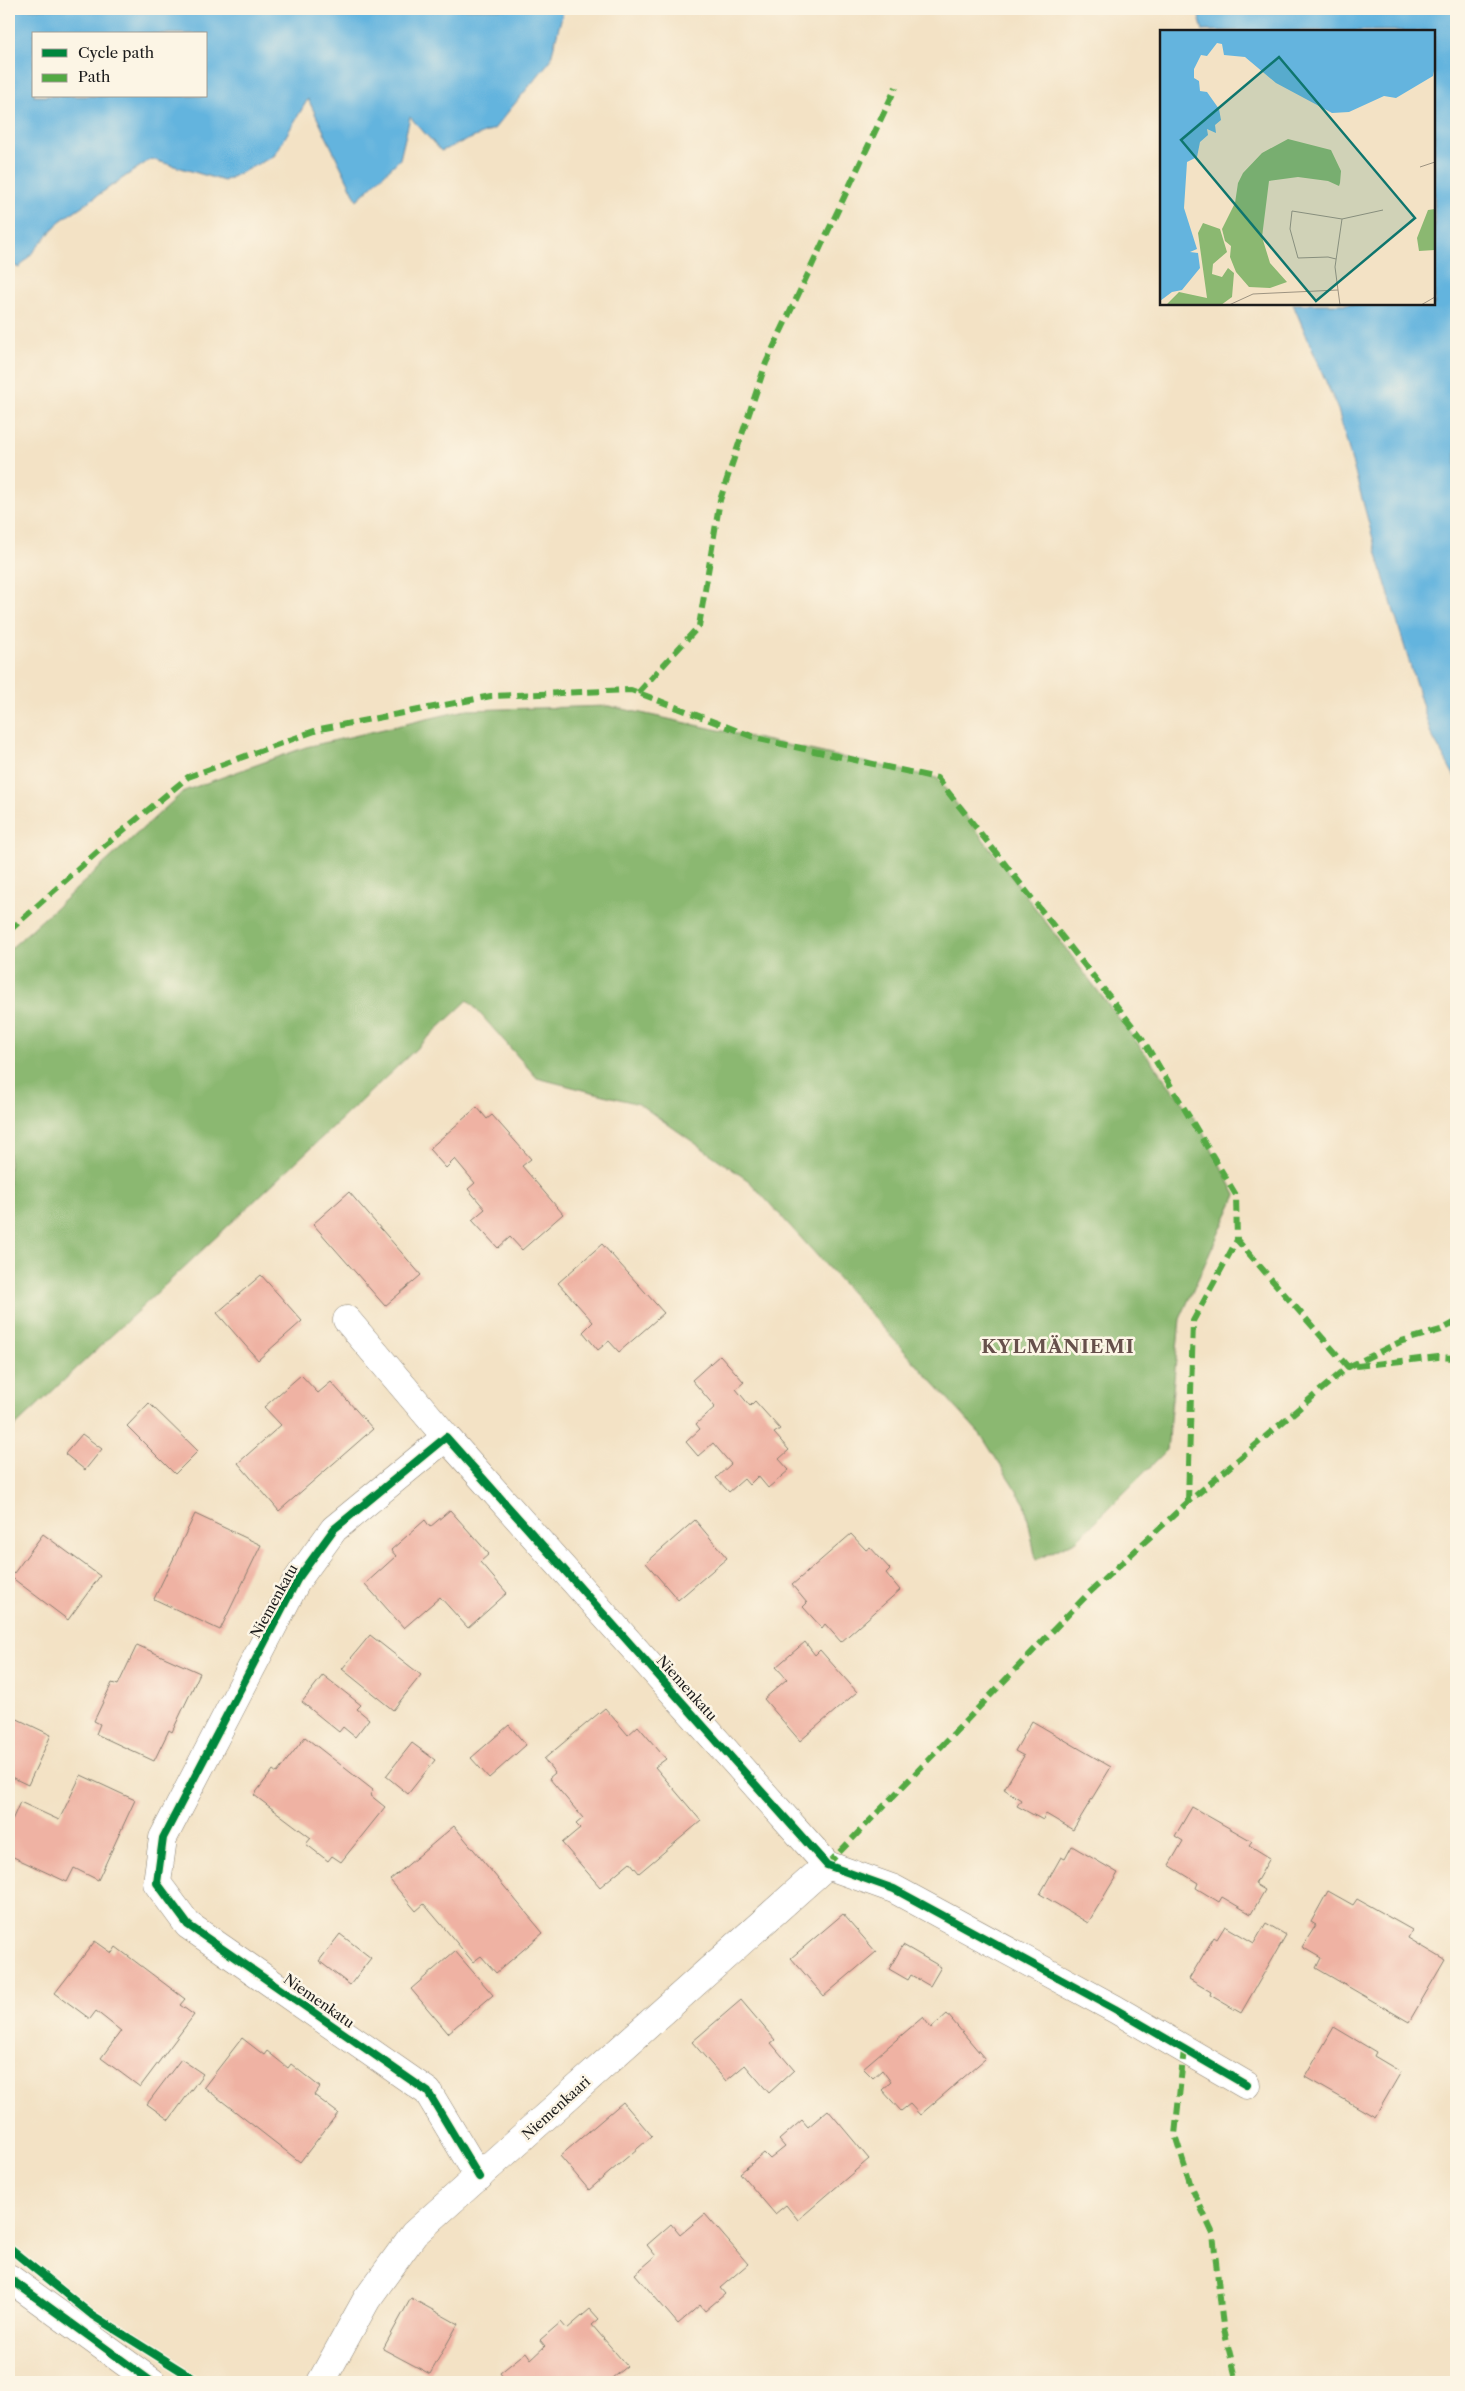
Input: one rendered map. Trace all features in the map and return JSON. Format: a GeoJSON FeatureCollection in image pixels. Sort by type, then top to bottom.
{"type":"FeatureCollection","features":[{"type":"Feature","properties":{"kind":"street"},"geometry":{"type":"LineString","coordinates":[[347,1320],[446,1437]]}},
{"type":"Feature","properties":{"kind":"street","name":"Niemenkatu"},"geometry":{"type":"LineString","coordinates":[[479,2177],[428,2092],[188,1926],[157,1883],[164,1838],[297,1580],[334,1529],[446,1437],[827,1865]]}},
{"type":"Feature","properties":{"kind":"street"},"geometry":{"type":"LineString","coordinates":[[827,1865],[894,1889],[1115,2009],[1246,2085]]}},
{"type":"Feature","properties":{"kind":"street","name":"Niemenkaari"},"geometry":{"type":"LineString","coordinates":[[321,2382],[367,2299],[414,2234],[827,1865]]}},
{"type":"Feature","properties":{"kind":"street"},"geometry":{"type":"LineString","coordinates":[[9,2278],[152,2382]]}},
{"type":"Feature","properties":{"kind":"green space"},"geometry":{"type":"Polygon","coordinates":[[[609,706],[937,778],[1200,1126],[1236,1195],[1180,1319],[1167,1450],[1077,1540],[1036,1560],[1025,1504],[981,1435],[749,1181],[639,1104],[537,1078],[468,1000],[9,1432],[9,950],[184,791],[306,747],[466,710],[609,706]]]}},
{"type":"Feature","properties":{"kind":"water"},"geometry":{"type":"Polygon","coordinates":[[[9,9],[562,9],[563,12],[550,61],[494,129],[441,151],[410,117],[400,159],[357,200],[308,99],[274,156],[224,181],[151,159],[60,221],[19,268],[9,263],[9,9]]]}},
{"type":"Feature","properties":{"kind":"water"},"geometry":{"type":"Polygon","coordinates":[[[1197,9],[1456,9],[1456,779],[1431,734],[1382,572],[1338,410],[1293,305],[1435,305],[1435,30],[1203,30],[1197,9]]]}},
{"type":"Feature","properties":{"kind":"building"},"geometry":{"type":"Polygon","coordinates":[[[477,1107],[487,1119],[492,1115],[531,1159],[522,1166],[563,1214],[522,1250],[510,1237],[498,1248],[472,1220],[485,1209],[468,1189],[475,1183],[455,1159],[446,1168],[429,1149],[477,1107]]]}},
{"type":"Feature","properties":{"kind":"building"},"geometry":{"type":"Polygon","coordinates":[[[349,1192],[421,1275],[385,1306],[313,1224],[349,1192]]]}},
{"type":"Feature","properties":{"kind":"building"},"geometry":{"type":"Polygon","coordinates":[[[602,1244],[664,1313],[619,1352],[609,1341],[598,1350],[583,1332],[593,1322],[558,1283],[602,1244]]]}},
{"type":"Feature","properties":{"kind":"building"},"geometry":{"type":"Polygon","coordinates":[[[261,1275],[302,1321],[258,1360],[217,1313],[261,1275]]]}},
{"type":"Feature","properties":{"kind":"building"},"geometry":{"type":"Polygon","coordinates":[[[720,1355],[744,1382],[736,1389],[750,1406],[755,1401],[780,1429],[774,1433],[789,1450],[779,1459],[789,1470],[768,1488],[758,1476],[749,1485],[744,1479],[729,1492],[716,1478],[731,1464],[713,1443],[698,1456],[686,1442],[700,1429],[696,1424],[715,1407],[692,1380],[720,1355]]]}},
{"type":"Feature","properties":{"kind":"building"},"geometry":{"type":"Polygon","coordinates":[[[301,1375],[318,1393],[331,1382],[373,1429],[279,1511],[238,1463],[281,1425],[264,1407],[301,1375]]]}},
{"type":"Feature","properties":{"kind":"building"},"geometry":{"type":"Polygon","coordinates":[[[149,1403],[198,1451],[175,1474],[127,1426],[149,1403]]]}},
{"type":"Feature","properties":{"kind":"building"},"geometry":{"type":"Polygon","coordinates":[[[82,1434],[102,1449],[85,1470],[65,1454],[82,1434]]]}},
{"type":"Feature","properties":{"kind":"building"},"geometry":{"type":"Polygon","coordinates":[[[450,1510],[489,1554],[480,1562],[507,1593],[468,1628],[440,1597],[404,1628],[365,1584],[396,1556],[391,1550],[425,1520],[430,1527],[450,1510]]]}},
{"type":"Feature","properties":{"kind":"building"},"geometry":{"type":"Polygon","coordinates":[[[195,1514],[261,1545],[220,1630],[154,1599],[195,1514]]]}},
{"type":"Feature","properties":{"kind":"building"},"geometry":{"type":"Polygon","coordinates":[[[695,1520],[727,1558],[678,1600],[646,1563],[695,1520]]]}},
{"type":"Feature","properties":{"kind":"building"},"geometry":{"type":"Polygon","coordinates":[[[43,1534],[100,1576],[68,1620],[11,1577],[43,1534]]]}},
{"type":"Feature","properties":{"kind":"building"},"geometry":{"type":"Polygon","coordinates":[[[851,1534],[866,1550],[870,1547],[890,1569],[886,1573],[900,1590],[841,1642],[825,1624],[822,1628],[803,1607],[807,1603],[792,1585],[851,1534]]]}},
{"type":"Feature","properties":{"kind":"building"},"geometry":{"type":"Polygon","coordinates":[[[370,1635],[421,1675],[393,1710],[342,1669],[370,1635]]]}},
{"type":"Feature","properties":{"kind":"building"},"geometry":{"type":"Polygon","coordinates":[[[805,1642],[815,1655],[820,1650],[857,1692],[800,1741],[764,1699],[787,1679],[776,1667],[805,1642]]]}},
{"type":"Feature","properties":{"kind":"building"},"geometry":{"type":"Polygon","coordinates":[[[137,1645],[200,1673],[172,1732],[169,1730],[154,1761],[96,1734],[100,1724],[94,1721],[112,1683],[118,1685],[137,1645]]]}},
{"type":"Feature","properties":{"kind":"building"},"geometry":{"type":"Polygon","coordinates":[[[323,1675],[361,1705],[357,1709],[369,1719],[355,1737],[343,1727],[339,1732],[302,1702],[323,1675]]]}},
{"type":"Feature","properties":{"kind":"building"},"geometry":{"type":"Polygon","coordinates":[[[605,1708],[628,1735],[638,1726],[666,1759],[655,1767],[701,1821],[639,1873],[630,1862],[600,1887],[562,1843],[580,1828],[576,1824],[583,1818],[549,1778],[555,1773],[544,1759],[605,1708]]]}},
{"type":"Feature","properties":{"kind":"building"},"geometry":{"type":"Polygon","coordinates":[[[9,1715],[51,1735],[28,1785],[9,1776],[9,1715]]]}},
{"type":"Feature","properties":{"kind":"building"},"geometry":{"type":"Polygon","coordinates":[[[1032,1721],[1111,1767],[1073,1830],[1046,1814],[1043,1820],[1017,1806],[1021,1800],[1004,1789],[1024,1756],[1015,1751],[1032,1721]]]}},
{"type":"Feature","properties":{"kind":"building"},"geometry":{"type":"Polygon","coordinates":[[[509,1725],[526,1745],[489,1778],[471,1758],[509,1725]]]}},
{"type":"Feature","properties":{"kind":"building"},"geometry":{"type":"Polygon","coordinates":[[[305,1737],[373,1790],[370,1795],[385,1807],[341,1862],[332,1856],[328,1861],[306,1844],[311,1838],[254,1795],[273,1770],[277,1773],[305,1737]]]}},
{"type":"Feature","properties":{"kind":"building"},"geometry":{"type":"Polygon","coordinates":[[[412,1743],[435,1760],[408,1794],[386,1776],[412,1743]]]}},
{"type":"Feature","properties":{"kind":"building"},"geometry":{"type":"Polygon","coordinates":[[[81,1775],[135,1800],[98,1880],[74,1868],[67,1882],[9,1855],[9,1827],[20,1802],[59,1820],[81,1775]]]}},
{"type":"Feature","properties":{"kind":"building"},"geometry":{"type":"Polygon","coordinates":[[[1192,1807],[1252,1841],[1249,1845],[1270,1858],[1255,1884],[1265,1890],[1251,1914],[1222,1897],[1219,1902],[1196,1888],[1198,1883],[1169,1865],[1183,1841],[1175,1836],[1192,1807]]]}},
{"type":"Feature","properties":{"kind":"building"},"geometry":{"type":"Polygon","coordinates":[[[454,1826],[543,1933],[496,1973],[481,1956],[473,1962],[424,1904],[416,1911],[390,1880],[454,1826]]]}},
{"type":"Feature","properties":{"kind":"building"},"geometry":{"type":"Polygon","coordinates":[[[1072,1846],[1118,1873],[1088,1923],[1040,1894],[1061,1857],[1065,1859],[1072,1846]]]}},
{"type":"Feature","properties":{"kind":"building"},"geometry":{"type":"Polygon","coordinates":[[[1328,1891],[1353,1905],[1357,1899],[1412,1930],[1408,1938],[1445,1960],[1409,2022],[1316,1968],[1321,1958],[1302,1947],[1316,1925],[1311,1922],[1328,1891]]]}},
{"type":"Feature","properties":{"kind":"building"},"geometry":{"type":"Polygon","coordinates":[[[843,1914],[876,1952],[824,1996],[791,1958],[843,1914]]]}},
{"type":"Feature","properties":{"kind":"building"},"geometry":{"type":"Polygon","coordinates":[[[1266,1923],[1286,1935],[1241,2013],[1210,1995],[1211,1992],[1189,1979],[1214,1937],[1217,1939],[1225,1926],[1254,1943],[1266,1923]]]}},
{"type":"Feature","properties":{"kind":"building"},"geometry":{"type":"Polygon","coordinates":[[[340,1934],[371,1958],[350,1985],[319,1961],[340,1934]]]}},
{"type":"Feature","properties":{"kind":"building"},"geometry":{"type":"Polygon","coordinates":[[[95,1941],[112,1953],[116,1947],[185,1999],[180,2005],[194,2015],[140,2087],[101,2058],[121,2031],[96,2011],[90,2019],[55,1993],[95,1941]]]}},
{"type":"Feature","properties":{"kind":"building"},"geometry":{"type":"Polygon","coordinates":[[[903,1945],[941,1967],[930,1986],[911,1975],[908,1980],[889,1969],[903,1945]]]}},
{"type":"Feature","properties":{"kind":"building"},"geometry":{"type":"Polygon","coordinates":[[[455,1951],[493,1995],[448,2033],[411,1989],[455,1951]]]}},
{"type":"Feature","properties":{"kind":"building"},"geometry":{"type":"Polygon","coordinates":[[[741,2000],[775,2040],[771,2043],[794,2070],[769,2093],[745,2065],[726,2081],[692,2042],[741,2000]]]}},
{"type":"Feature","properties":{"kind":"building"},"geometry":{"type":"Polygon","coordinates":[[[947,2014],[985,2059],[920,2115],[910,2104],[901,2111],[882,2090],[891,2082],[882,2070],[873,2078],[863,2068],[923,2017],[931,2028],[947,2014]]]}},
{"type":"Feature","properties":{"kind":"building"},"geometry":{"type":"Polygon","coordinates":[[[1334,2027],[1376,2052],[1374,2056],[1401,2072],[1375,2117],[1305,2077],[1334,2027]]]}},
{"type":"Feature","properties":{"kind":"building"},"geometry":{"type":"Polygon","coordinates":[[[242,2038],[264,2055],[267,2051],[288,2068],[291,2064],[320,2087],[314,2095],[338,2113],[300,2162],[204,2087],[242,2038]]]}},
{"type":"Feature","properties":{"kind":"building"},"geometry":{"type":"Polygon","coordinates":[[[181,2059],[203,2074],[169,2120],[147,2104],[181,2059]]]}},
{"type":"Feature","properties":{"kind":"building"},"geometry":{"type":"Polygon","coordinates":[[[623,2102],[652,2136],[589,2190],[560,2156],[623,2102]]]}},
{"type":"Feature","properties":{"kind":"building"},"geometry":{"type":"Polygon","coordinates":[[[828,2110],[869,2159],[798,2220],[786,2205],[775,2214],[740,2173],[764,2153],[770,2159],[785,2147],[779,2140],[802,2120],[808,2127],[828,2110]]]}},
{"type":"Feature","properties":{"kind":"building"},"geometry":{"type":"Polygon","coordinates":[[[705,2214],[748,2264],[720,2288],[725,2294],[705,2311],[700,2305],[678,2324],[635,2274],[656,2256],[647,2245],[671,2224],[680,2235],[705,2214]]]}},
{"type":"Feature","properties":{"kind":"building"},"geometry":{"type":"Polygon","coordinates":[[[411,2298],[458,2324],[430,2374],[383,2349],[411,2298]]]}},
{"type":"Feature","properties":{"kind":"building"},"geometry":{"type":"Polygon","coordinates":[[[590,2309],[599,2319],[592,2325],[627,2366],[607,2382],[503,2382],[505,2380],[500,2373],[526,2352],[531,2359],[545,2346],[540,2340],[561,2322],[567,2329],[590,2309]]]}},
{"type":"Feature","properties":{"kind":"marked path"},"geometry":{"type":"LineString","coordinates":[[638,693],[699,626],[720,500],[766,363],[896,87]]}},
{"type":"Feature","properties":{"kind":"marked path"},"geometry":{"type":"LineString","coordinates":[[9,931],[103,847],[188,777],[320,729],[491,696],[631,690],[759,739],[937,778],[1142,1038],[1236,1195],[1237,1240],[1348,1367],[1438,1357],[1456,1358]]}},
{"type":"Feature","properties":{"kind":"marked path"},"geometry":{"type":"LineString","coordinates":[[1188,1502],[1193,1321],[1237,1240]]}},
{"type":"Feature","properties":{"kind":"marked path"},"geometry":{"type":"LineString","coordinates":[[827,1865],[1088,1594],[1188,1502],[1348,1367],[1402,1341],[1441,1330],[1456,1322]]}},
{"type":"Feature","properties":{"kind":"marked path"},"geometry":{"type":"LineString","coordinates":[[1184,2049],[1175,2135],[1191,2186],[1213,2234],[1223,2326],[1237,2382]]}},
{"type":"Feature","properties":{"kind":"cycle path"},"geometry":{"type":"LineString","coordinates":[[479,2177],[428,2092],[188,1925],[157,1883],[163,1838],[297,1580],[334,1529],[446,1437],[827,1865],[894,1889],[1115,2009],[1246,2085]]}},
{"type":"Feature","properties":{"kind":"cycle path"},"geometry":{"type":"LineString","coordinates":[[9,2248],[92,2315],[199,2382]]}},
{"type":"Feature","properties":{"kind":"cycle path"},"geometry":{"type":"LineString","coordinates":[[9,2278],[152,2382]]}},
{"type":"Feature","properties":{"kind":"district","name":"KYLMÄNIEMI"},"geometry":{"type":"Point","coordinates":[1058,1346]}}]}
